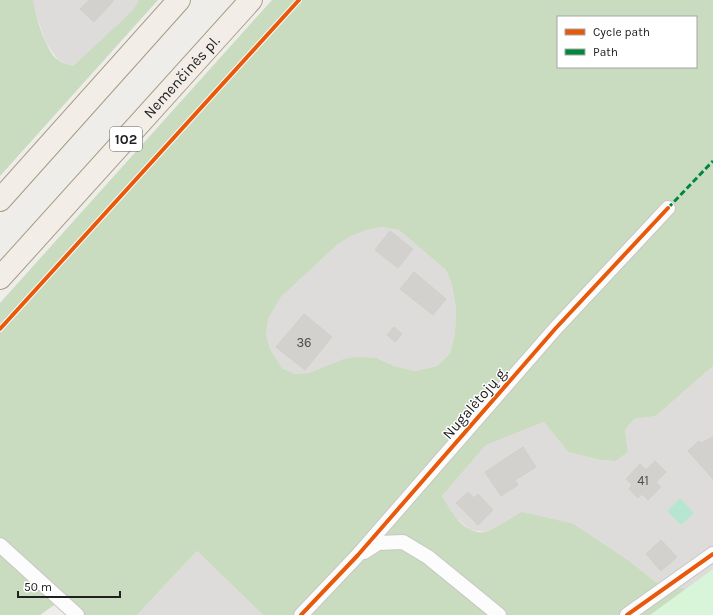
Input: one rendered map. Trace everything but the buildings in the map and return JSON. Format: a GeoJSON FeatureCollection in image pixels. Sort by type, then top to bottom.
{"type":"FeatureCollection","features":[{"type":"Feature","properties":{"kind":"main road"},"geometry":{"type":"LineString","coordinates":[[0,200],[179,0]]}},
{"type":"Feature","properties":{"kind":"main road","name":"Nemenčinės pl."},"geometry":{"type":"LineString","coordinates":[[0,278],[251,0]]}},
{"type":"Feature","properties":{"kind":"street","name":"Nugalėtojų g."},"geometry":{"type":"LineString","coordinates":[[301,615],[358,555],[555,329],[668,208]]}},
{"type":"Feature","properties":{"kind":"street"},"geometry":{"type":"LineString","coordinates":[[358,555],[378,543],[403,542],[428,557],[499,615]]}},
{"type":"Feature","properties":{"kind":"street"},"geometry":{"type":"LineString","coordinates":[[0,545],[76,615]]}},
{"type":"Feature","properties":{"kind":"street"},"geometry":{"type":"LineString","coordinates":[[626,615],[713,554]]}},
{"type":"Feature","properties":{"kind":"shaded area"},"geometry":{"type":"Polygon","coordinates":[[[33,0],[139,0],[133,10],[73,66],[58,60],[46,43],[34,9],[33,0]]]}},
{"type":"Feature","properties":{"kind":"shaded area"},"geometry":{"type":"Polygon","coordinates":[[[381,227],[399,230],[446,270],[452,285],[456,309],[455,333],[450,353],[437,366],[415,371],[394,366],[377,358],[326,367],[309,373],[295,374],[282,368],[270,349],[266,334],[269,317],[281,297],[337,245],[351,236],[381,227]]]}},
{"type":"Feature","properties":{"kind":"shaded area"},"geometry":{"type":"Polygon","coordinates":[[[713,366],[713,569],[686,589],[656,582],[628,560],[574,524],[486,532],[470,530],[454,516],[442,496],[486,445],[544,422],[568,452],[600,460],[616,461],[628,452],[625,430],[634,419],[656,416],[713,366]]]}},
{"type":"Feature","properties":{"kind":"shaded area"},"geometry":{"type":"Polygon","coordinates":[[[197,551],[263,615],[137,615],[197,551]]]}},
{"type":"Feature","properties":{"kind":"green space"},"geometry":{"type":"Polygon","coordinates":[[[0,0],[33,0],[36,15],[49,49],[58,60],[73,66],[133,10],[139,0],[158,0],[0,176],[0,0]]]}},
{"type":"Feature","properties":{"kind":"green space"},"geometry":{"type":"Polygon","coordinates":[[[272,0],[713,0],[713,366],[656,416],[634,419],[625,430],[628,452],[616,461],[600,460],[568,452],[544,422],[486,445],[442,496],[459,521],[471,530],[478,532],[489,531],[522,512],[574,524],[628,560],[656,582],[686,589],[713,569],[713,615],[263,615],[197,551],[137,615],[68,615],[57,603],[40,615],[0,615],[0,303],[272,0]],[[381,227],[351,236],[337,245],[281,297],[269,317],[266,334],[270,349],[282,368],[295,374],[309,373],[344,359],[357,357],[377,358],[394,366],[415,371],[437,366],[450,353],[455,333],[456,309],[452,285],[446,270],[399,230],[381,227]]]}},
{"type":"Feature","properties":{"kind":"green space"},"geometry":{"type":"Polygon","coordinates":[[[680,498],[694,513],[681,525],[667,511],[680,498]]]}},
{"type":"Feature","properties":{"kind":"green space"},"geometry":{"type":"Polygon","coordinates":[[[713,569],[713,615],[650,615],[713,569]]]}},
{"type":"Feature","properties":{"kind":"marked path"},"geometry":{"type":"LineString","coordinates":[[668,208],[713,161]]}},
{"type":"Feature","properties":{"kind":"cycle path"},"geometry":{"type":"LineString","coordinates":[[0,329],[299,0]]}},
{"type":"Feature","properties":{"kind":"cycle path"},"geometry":{"type":"LineString","coordinates":[[301,615],[358,555],[555,329],[668,208]]}},
{"type":"Feature","properties":{"kind":"cycle path"},"geometry":{"type":"LineString","coordinates":[[627,615],[713,554]]}}]}
